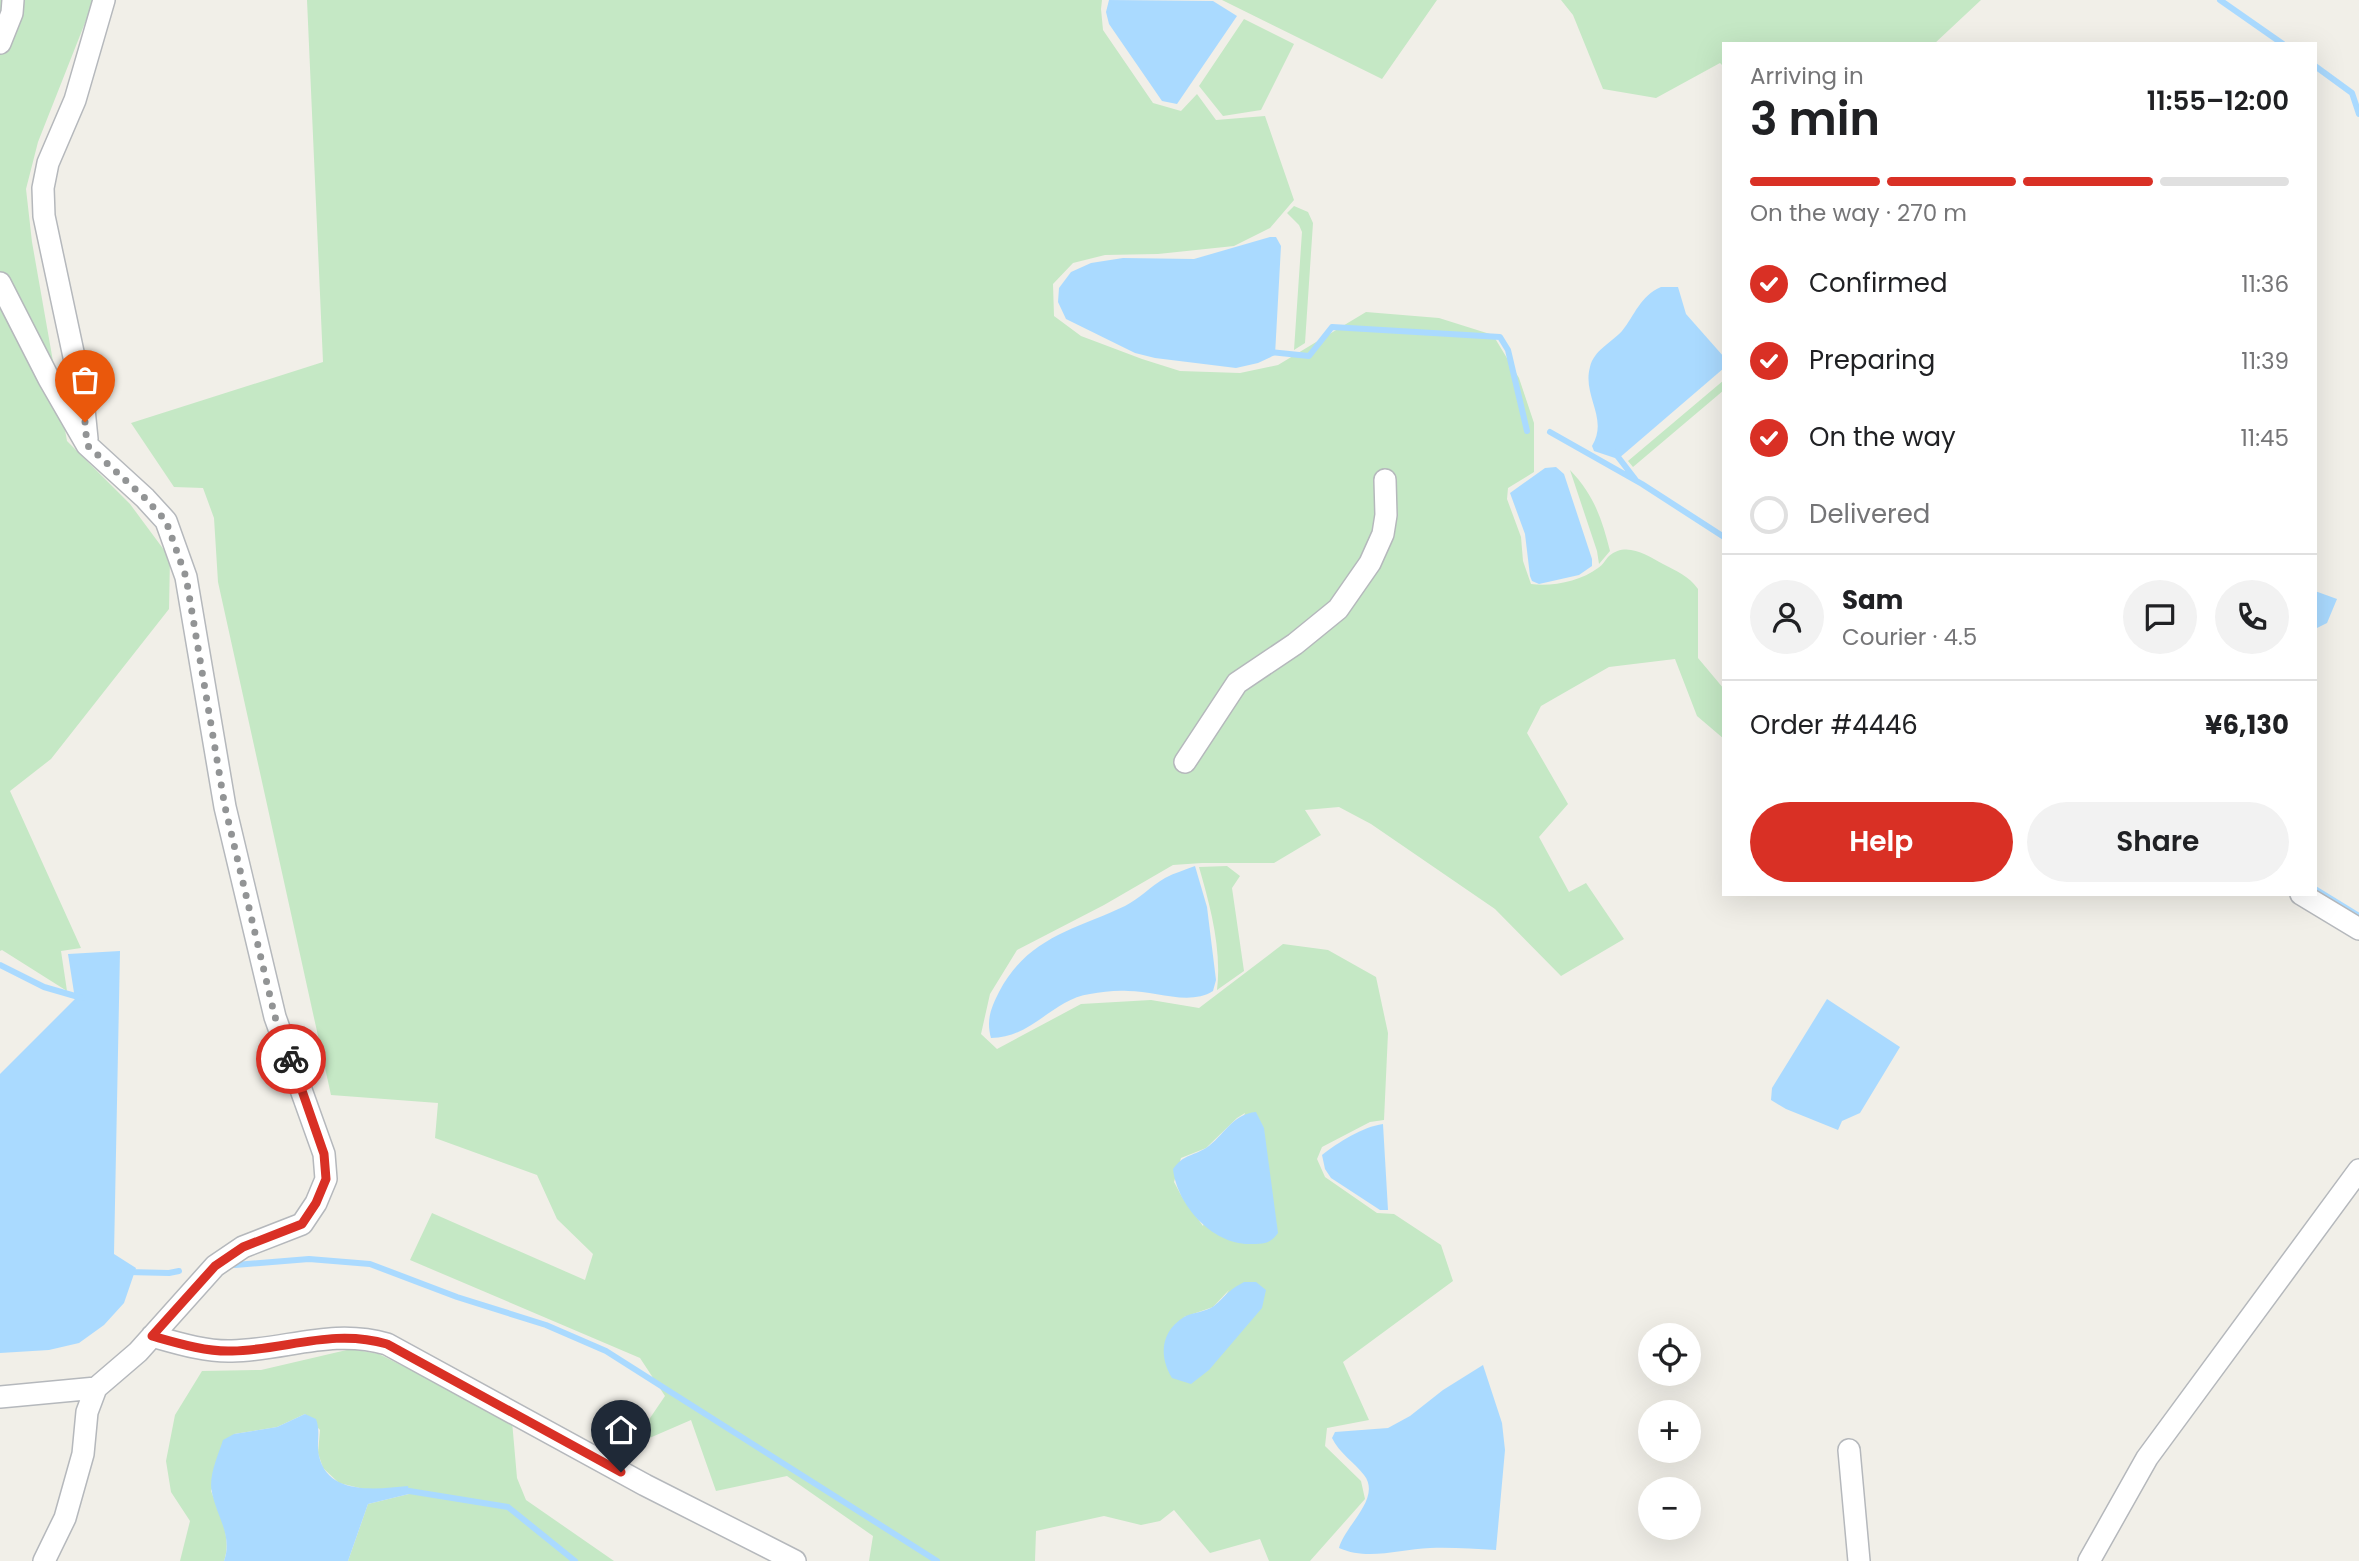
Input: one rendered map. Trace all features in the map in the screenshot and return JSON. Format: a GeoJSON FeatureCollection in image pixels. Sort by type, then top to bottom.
{"type":"FeatureCollection","features":[{"type":"Feature","properties":{"kind":"street"},"geometry":{"type":"LineString","coordinates":[[0,43],[12,13],[13,0]]}},
{"type":"Feature","properties":{"kind":"street"},"geometry":{"type":"LineString","coordinates":[[87,445],[82,400],[44,216],[43,188],[48,163],[75,100],[104,0]]}},
{"type":"Feature","properties":{"kind":"street"},"geometry":{"type":"LineString","coordinates":[[0,283],[49,379],[87,445],[166,521],[186,577],[225,807],[275,1017],[311,1112],[324,1154],[326,1179],[316,1203],[302,1224],[243,1247],[215,1266],[138,1352],[96,1388],[87,1412],[83,1454],[65,1518],[44,1561]]}},
{"type":"Feature","properties":{"kind":"street"},"geometry":{"type":"LineString","coordinates":[[1185,762],[1237,683],[1295,644],[1338,609],[1370,563],[1383,534],[1386,515],[1385,480]]}},
{"type":"Feature","properties":{"kind":"street"},"geometry":{"type":"LineString","coordinates":[[2304,896],[2359,929]]}},
{"type":"Feature","properties":{"kind":"street"},"geometry":{"type":"LineString","coordinates":[[2089,1561],[2147,1458],[2359,1170]]}},
{"type":"Feature","properties":{"kind":"street"},"geometry":{"type":"LineString","coordinates":[[152,1336],[186,1345],[231,1351],[336,1336],[368,1338],[387,1344],[645,1485],[795,1561]]}},
{"type":"Feature","properties":{"kind":"street"},"geometry":{"type":"LineString","coordinates":[[0,1397],[96,1388]]}},
{"type":"Feature","properties":{"kind":"street"},"geometry":{"type":"LineString","coordinates":[[1849,1450],[1859,1561]]}},
{"type":"Feature","properties":{"kind":"green space"},"geometry":{"type":"Polygon","coordinates":[[[0,0],[94,0],[38,142],[26,189],[32,242],[67,441],[130,504],[170,558],[169,609],[51,759],[10,791],[81,948],[61,951],[67,991],[0,951],[0,0]]]}},
{"type":"Feature","properties":{"kind":"green space"},"geometry":{"type":"Polygon","coordinates":[[[307,0],[1102,0],[1103,30],[1153,103],[1181,111],[1197,94],[1216,120],[1265,116],[1294,200],[1270,228],[1234,246],[1158,254],[1105,255],[1073,263],[1053,284],[1054,316],[1081,336],[1180,371],[1240,373],[1278,365],[1366,312],[1439,318],[1493,335],[1519,378],[1534,423],[1534,472],[1508,488],[1507,499],[1521,537],[1523,561],[1531,584],[1557,584],[1575,580],[1591,573],[1609,556],[1622,550],[1636,551],[1677,572],[1698,589],[1698,658],[1722,687],[1722,737],[1697,716],[1675,659],[1609,667],[1541,706],[1527,733],[1568,804],[1539,837],[1569,892],[1586,883],[1624,939],[1561,976],[1495,909],[1371,824],[1339,807],[1305,810],[1321,835],[1274,863],[1173,865],[1104,905],[1017,950],[990,994],[981,1034],[997,1049],[1081,1004],[1151,1000],[1199,1008],[1283,944],[1328,950],[1376,977],[1388,1033],[1384,1120],[1370,1122],[1322,1147],[1317,1159],[1325,1177],[1377,1213],[1394,1214],[1441,1245],[1453,1281],[1343,1362],[1369,1420],[1327,1428],[1325,1446],[1361,1481],[1365,1499],[1310,1561],[1269,1561],[1260,1539],[1210,1553],[1174,1510],[1160,1521],[1141,1525],[1104,1516],[1036,1531],[1035,1561],[869,1561],[873,1536],[787,1476],[716,1491],[691,1420],[631,1446],[665,1396],[640,1358],[410,1260],[432,1213],[585,1280],[593,1254],[557,1219],[537,1175],[435,1138],[438,1103],[331,1095],[218,582],[214,518],[203,488],[174,487],[131,423],[323,362],[307,0]],[[1245,1113],[1206,1148],[1181,1158],[1174,1182],[1203,1226],[1245,1113]],[[1229,1290],[1213,1307],[1184,1317],[1172,1378],[1229,1290]]]}},
{"type":"Feature","properties":{"kind":"green space"},"geometry":{"type":"Polygon","coordinates":[[[1222,0],[1437,0],[1382,79],[1222,0]]]}},
{"type":"Feature","properties":{"kind":"green space"},"geometry":{"type":"Polygon","coordinates":[[[1561,0],[1981,0],[1936,42],[1722,42],[1722,65],[1720,63],[1656,98],[1603,89],[1573,15],[1561,0]]]}},
{"type":"Feature","properties":{"kind":"green space"},"geometry":{"type":"Polygon","coordinates":[[[1244,19],[1294,44],[1261,110],[1223,116],[1199,86],[1244,19]]]}},
{"type":"Feature","properties":{"kind":"green space"},"geometry":{"type":"Polygon","coordinates":[[[1294,206],[1308,212],[1313,223],[1305,343],[1294,350],[1302,232],[1287,213],[1294,206]]]}},
{"type":"Feature","properties":{"kind":"green space"},"geometry":{"type":"Polygon","coordinates":[[[1722,382],[1722,392],[1633,467],[1628,461],[1722,382]]]}},
{"type":"Feature","properties":{"kind":"green space"},"geometry":{"type":"Polygon","coordinates":[[[1570,470],[1591,498],[1604,528],[1610,551],[1599,564],[1597,551],[1570,470]]]}},
{"type":"Feature","properties":{"kind":"green space"},"geometry":{"type":"Polygon","coordinates":[[[1227,866],[1240,876],[1232,888],[1244,971],[1217,990],[1216,943],[1199,867],[1227,866]]]}},
{"type":"Feature","properties":{"kind":"green space"},"geometry":{"type":"Polygon","coordinates":[[[351,1349],[379,1354],[512,1421],[517,1478],[526,1500],[614,1561],[348,1561],[368,1504],[409,1494],[408,1487],[368,1490],[339,1483],[323,1468],[318,1453],[320,1430],[305,1414],[277,1427],[234,1434],[211,1491],[226,1535],[224,1561],[180,1561],[190,1521],[171,1492],[166,1461],[175,1415],[202,1371],[261,1370],[351,1349]]]}},
{"type":"Feature","properties":{"kind":"water"},"geometry":{"type":"Polygon","coordinates":[[[1109,0],[1213,1],[1237,16],[1177,104],[1162,101],[1109,24],[1106,12],[1109,0]]]}},
{"type":"Feature","properties":{"kind":"water"},"geometry":{"type":"Polygon","coordinates":[[[1276,237],[1281,246],[1275,355],[1258,363],[1236,368],[1135,353],[1066,319],[1058,302],[1059,288],[1071,272],[1091,263],[1123,258],[1194,259],[1276,237]]]}},
{"type":"Feature","properties":{"kind":"water"},"geometry":{"type":"Polygon","coordinates":[[[1661,287],[1678,287],[1686,314],[1722,355],[1722,370],[1618,459],[1594,451],[1592,446],[1598,426],[1589,388],[1590,367],[1595,356],[1622,331],[1643,301],[1661,287]]]}},
{"type":"Feature","properties":{"kind":"water"},"geometry":{"type":"Polygon","coordinates":[[[1556,467],[1564,474],[1592,566],[1579,575],[1539,584],[1532,581],[1530,576],[1525,534],[1510,493],[1545,468],[1556,467]]]}},
{"type":"Feature","properties":{"kind":"water"},"geometry":{"type":"Polygon","coordinates":[[[2317,592],[2337,599],[2327,623],[2317,628],[2317,592]]]}},
{"type":"Feature","properties":{"kind":"water"},"geometry":{"type":"Polygon","coordinates":[[[1195,866],[1207,907],[1216,980],[1213,991],[1183,998],[1123,991],[1090,994],[1065,1003],[1019,1032],[991,1038],[990,1014],[999,992],[1011,973],[1038,947],[1070,929],[1125,906],[1165,878],[1195,866]]]}},
{"type":"Feature","properties":{"kind":"water"},"geometry":{"type":"Polygon","coordinates":[[[120,951],[114,1254],[136,1268],[124,1303],[104,1325],[79,1343],[49,1350],[0,1353],[0,1074],[75,999],[68,954],[120,951]]]}},
{"type":"Feature","properties":{"kind":"water"},"geometry":{"type":"Polygon","coordinates":[[[1827,999],[1900,1047],[1860,1113],[1842,1121],[1838,1130],[1771,1100],[1772,1088],[1827,999]]]}},
{"type":"Feature","properties":{"kind":"water"},"geometry":{"type":"Polygon","coordinates":[[[1256,1112],[1264,1128],[1278,1233],[1266,1243],[1249,1244],[1222,1237],[1199,1220],[1181,1196],[1173,1169],[1184,1158],[1206,1148],[1234,1121],[1256,1112]]]}},
{"type":"Feature","properties":{"kind":"water"},"geometry":{"type":"Polygon","coordinates":[[[1383,1124],[1388,1210],[1380,1210],[1331,1178],[1325,1169],[1322,1155],[1343,1140],[1383,1124]]]}},
{"type":"Feature","properties":{"kind":"water"},"geometry":{"type":"Polygon","coordinates":[[[1244,1282],[1256,1282],[1266,1290],[1262,1308],[1209,1370],[1191,1384],[1172,1378],[1164,1353],[1166,1337],[1170,1330],[1184,1317],[1214,1306],[1244,1282]]]}},
{"type":"Feature","properties":{"kind":"water"},"geometry":{"type":"Polygon","coordinates":[[[1483,1365],[1502,1423],[1505,1450],[1496,1550],[1430,1548],[1361,1554],[1339,1548],[1369,1493],[1364,1475],[1332,1438],[1335,1432],[1388,1428],[1410,1416],[1443,1390],[1483,1365]]]}},
{"type":"Feature","properties":{"kind":"water"},"geometry":{"type":"Polygon","coordinates":[[[305,1414],[316,1419],[319,1456],[324,1469],[332,1478],[355,1487],[408,1486],[409,1494],[368,1504],[348,1561],[224,1561],[227,1543],[211,1486],[214,1466],[223,1440],[234,1434],[277,1427],[305,1414]]]}},
{"type":"Feature","properties":{"kind":"waterway"},"geometry":{"type":"LineString","coordinates":[[2220,0],[2280,42]]}},
{"type":"Feature","properties":{"kind":"waterway"},"geometry":{"type":"LineString","coordinates":[[2317,67],[2352,93],[2359,114]]}},
{"type":"Feature","properties":{"kind":"waterway"},"geometry":{"type":"LineString","coordinates":[[1269,352],[1309,356],[1332,327],[1500,337],[1508,350],[1527,431]]}},
{"type":"Feature","properties":{"kind":"waterway"},"geometry":{"type":"LineString","coordinates":[[1550,432],[1642,484],[1722,536]]}},
{"type":"Feature","properties":{"kind":"waterway"},"geometry":{"type":"LineString","coordinates":[[1615,453],[1635,479]]}},
{"type":"Feature","properties":{"kind":"waterway"},"geometry":{"type":"LineString","coordinates":[[2317,890],[2359,916]]}},
{"type":"Feature","properties":{"kind":"waterway"},"geometry":{"type":"LineString","coordinates":[[0,965],[44,987],[82,998]]}},
{"type":"Feature","properties":{"kind":"waterway"},"geometry":{"type":"LineString","coordinates":[[235,1265],[309,1259],[370,1264],[457,1297],[546,1325],[606,1351],[937,1561]]}},
{"type":"Feature","properties":{"kind":"waterway"},"geometry":{"type":"LineString","coordinates":[[127,1272],[179,1271]]}},
{"type":"Feature","properties":{"kind":"waterway"},"geometry":{"type":"LineString","coordinates":[[403,1490],[508,1507],[575,1561]]}},
{"type":"Feature","properties":{"kind":"way so far"},"geometry":{"type":"LineString","coordinates":[[85,422],[87,445],[166,521],[186,577],[225,807],[275,1017],[291,1059]]}},
{"type":"Feature","properties":{"kind":"route"},"geometry":{"type":"LineString","coordinates":[[291,1059],[324,1154],[326,1179],[316,1203],[302,1224],[243,1247],[215,1266],[152,1336],[186,1345],[231,1351],[336,1336],[368,1338],[387,1344],[621,1472]]}}]}
